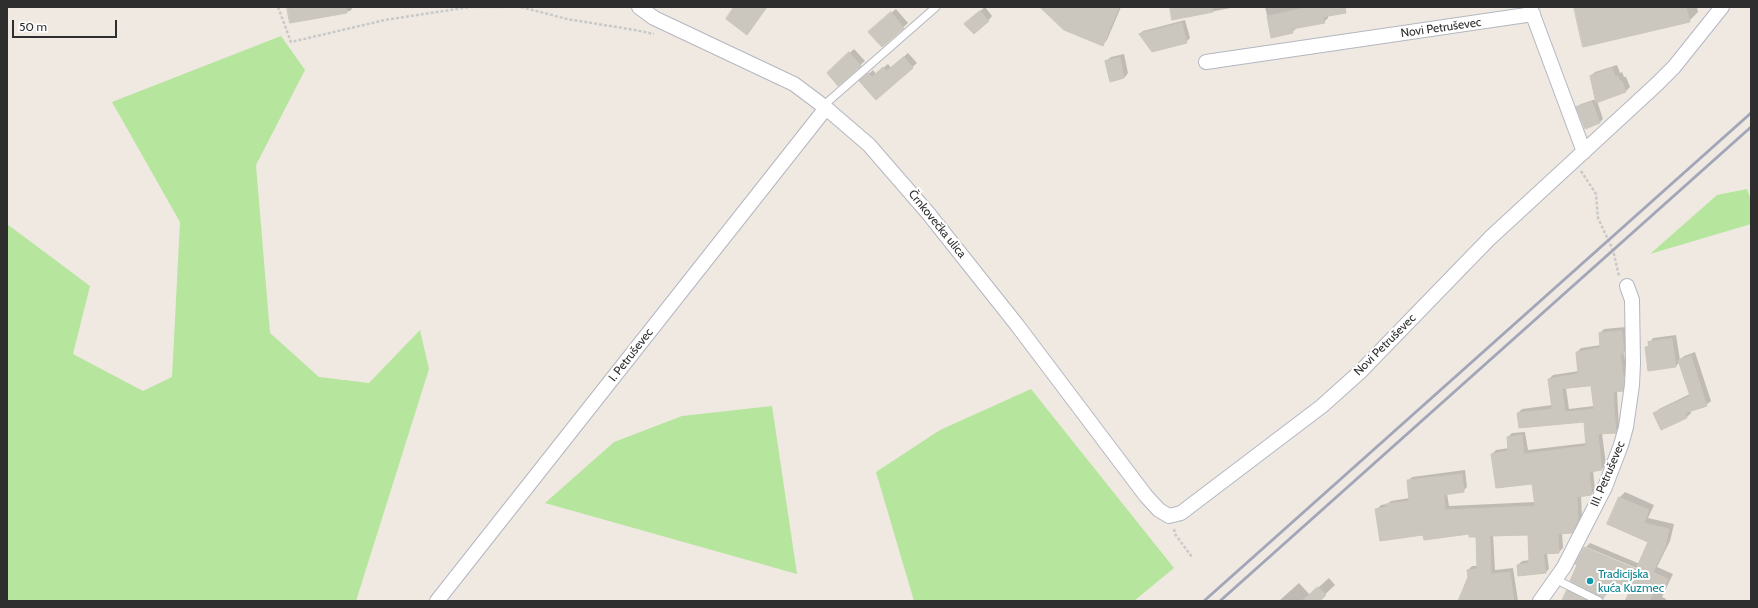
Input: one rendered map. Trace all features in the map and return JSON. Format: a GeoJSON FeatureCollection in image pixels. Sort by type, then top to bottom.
{"type":"FeatureCollection","features":[{"type":"Feature","properties":{"kind":"street","name":"Črnkovečka ulica"},"geometry":{"type":"LineString","coordinates":[[639,7],[654,18],[794,84],[869,145],[928,213],[1017,325],[1146,496],[1159,510],[1170,516]]}},
{"type":"Feature","properties":{"kind":"street","name":"Novi Petruševec"},"geometry":{"type":"LineString","coordinates":[[1170,516],[1181,513],[1322,406],[1361,371],[1490,238],[1579,157],[1674,67],[1722,7]]}},
{"type":"Feature","properties":{"kind":"street","name":"Novi Petruševec"},"geometry":{"type":"LineString","coordinates":[[1206,62],[1532,10],[1579,157]]}},
{"type":"Feature","properties":{"kind":"street","name":"I. Petruševec"},"geometry":{"type":"LineString","coordinates":[[437,601],[824,107]]}},
{"type":"Feature","properties":{"kind":"street","name":"III. Petruševec"},"geometry":{"type":"LineString","coordinates":[[1540,601],[1564,567],[1605,487],[1620,451],[1626,427],[1632,385],[1632,300],[1628,286]]}},
{"type":"Feature","properties":{"kind":"lane"},"geometry":{"type":"LineString","coordinates":[[824,107],[936,7]]}},
{"type":"Feature","properties":{"kind":"lane"},"geometry":{"type":"LineString","coordinates":[[1555,579],[1599,601]]}},
{"type":"Feature","properties":{"kind":"path"},"geometry":{"type":"LineString","coordinates":[[278,7],[291,42],[385,20],[470,8],[507,7]]}},
{"type":"Feature","properties":{"kind":"path"},"geometry":{"type":"LineString","coordinates":[[521,7],[567,19],[657,35]]}},
{"type":"Feature","properties":{"kind":"path"},"geometry":{"type":"LineString","coordinates":[[1579,157],[1596,194],[1598,218],[1613,250],[1620,279],[1628,286]]}},
{"type":"Feature","properties":{"kind":"path"},"geometry":{"type":"LineString","coordinates":[[1170,516],[1175,534],[1192,557]]}},
{"type":"Feature","properties":{"kind":"green space"},"geometry":{"type":"Polygon","coordinates":[[[281,36],[305,70],[256,165],[270,333],[319,377],[369,383],[420,330],[429,369],[356,601],[7,601],[7,224],[90,286],[73,354],[143,391],[172,377],[180,222],[112,102],[281,36]]]}},
{"type":"Feature","properties":{"kind":"green space"},"geometry":{"type":"Polygon","coordinates":[[[1747,189],[1751,200],[1751,224],[1650,254],[1717,195],[1747,189]]]}},
{"type":"Feature","properties":{"kind":"green space"},"geometry":{"type":"Polygon","coordinates":[[[1031,389],[1174,568],[1134,601],[914,601],[876,472],[940,430],[1031,389]]]}},
{"type":"Feature","properties":{"kind":"green space"},"geometry":{"type":"Polygon","coordinates":[[[772,406],[797,574],[545,503],[614,442],[682,416],[772,406]]]}},
{"type":"Feature","properties":{"kind":"building"},"geometry":{"type":"Polygon","coordinates":[[[287,7],[346,7],[347,13],[290,23],[287,7]]]}},
{"type":"Feature","properties":{"kind":"building"},"geometry":{"type":"Polygon","coordinates":[[[734,7],[767,7],[747,35],[726,19],[734,7]]]}},
{"type":"Feature","properties":{"kind":"building"},"geometry":{"type":"Polygon","coordinates":[[[1040,7],[1119,7],[1103,46],[1064,30],[1040,7]]]}},
{"type":"Feature","properties":{"kind":"building"},"geometry":{"type":"Polygon","coordinates":[[[1170,7],[1212,7],[1213,12],[1172,20],[1170,7]]]}},
{"type":"Feature","properties":{"kind":"building"},"geometry":{"type":"Polygon","coordinates":[[[1304,7],[1345,7],[1346,13],[1323,17],[1325,23],[1292,29],[1293,33],[1271,38],[1267,16],[1305,8],[1304,7]]]}},
{"type":"Feature","properties":{"kind":"building"},"geometry":{"type":"Polygon","coordinates":[[[1574,7],[1686,7],[1690,22],[1583,47],[1574,7]]]}},
{"type":"Feature","properties":{"kind":"building"},"geometry":{"type":"Polygon","coordinates":[[[980,11],[989,21],[974,34],[964,24],[980,11]]]}},
{"type":"Feature","properties":{"kind":"building"},"geometry":{"type":"Polygon","coordinates":[[[891,12],[904,28],[882,47],[868,32],[891,12]]]}},
{"type":"Feature","properties":{"kind":"building"},"geometry":{"type":"Polygon","coordinates":[[[1182,23],[1187,43],[1152,52],[1139,34],[1182,23]]]}},
{"type":"Feature","properties":{"kind":"building"},"geometry":{"type":"Polygon","coordinates":[[[849,52],[861,66],[838,86],[827,73],[849,52]]]}},
{"type":"Feature","properties":{"kind":"building"},"geometry":{"type":"Polygon","coordinates":[[[904,57],[913,68],[876,100],[859,81],[868,73],[872,77],[883,67],[886,71],[904,57]]]}},
{"type":"Feature","properties":{"kind":"building"},"geometry":{"type":"Polygon","coordinates":[[[1120,58],[1124,78],[1110,82],[1105,61],[1120,58]]]}},
{"type":"Feature","properties":{"kind":"building"},"geometry":{"type":"Polygon","coordinates":[[[1612,68],[1615,76],[1618,76],[1620,81],[1622,81],[1626,92],[1596,103],[1590,76],[1612,68]]]}},
{"type":"Feature","properties":{"kind":"building"},"geometry":{"type":"Polygon","coordinates":[[[1592,102],[1600,123],[1585,129],[1576,107],[1592,102]]]}},
{"type":"Feature","properties":{"kind":"building"},"geometry":{"type":"Polygon","coordinates":[[[1622,331],[1624,354],[1620,354],[1624,382],[1623,391],[1613,392],[1616,433],[1598,434],[1602,470],[1589,472],[1592,495],[1577,497],[1578,521],[1572,533],[1558,534],[1559,553],[1543,554],[1546,573],[1518,576],[1517,565],[1529,563],[1528,535],[1490,536],[1491,574],[1510,572],[1514,601],[1458,601],[1468,577],[1467,570],[1477,569],[1476,537],[1469,537],[1469,534],[1424,540],[1423,535],[1380,541],[1375,509],[1386,507],[1386,504],[1409,501],[1407,480],[1462,474],[1464,492],[1444,495],[1445,510],[1535,506],[1532,484],[1496,488],[1491,454],[1508,451],[1507,437],[1522,435],[1524,454],[1586,446],[1584,422],[1519,428],[1517,413],[1552,409],[1548,379],[1578,374],[1576,352],[1600,348],[1599,333],[1622,331]],[[1591,386],[1562,389],[1565,412],[1594,409],[1591,386]]]}},
{"type":"Feature","properties":{"kind":"building"},"geometry":{"type":"Polygon","coordinates":[[[1672,339],[1676,367],[1648,371],[1645,347],[1649,347],[1648,342],[1672,339]]]}},
{"type":"Feature","properties":{"kind":"building"},"geometry":{"type":"Polygon","coordinates":[[[1691,356],[1707,406],[1685,413],[1687,418],[1661,430],[1653,413],[1690,396],[1678,360],[1691,356]]]}},
{"type":"Feature","properties":{"kind":"building"},"geometry":{"type":"Polygon","coordinates":[[[1619,497],[1649,510],[1644,523],[1669,529],[1665,547],[1653,572],[1668,579],[1662,592],[1655,589],[1649,601],[1625,601],[1631,589],[1611,580],[1603,599],[1570,581],[1577,565],[1575,564],[1584,547],[1636,569],[1648,542],[1607,524],[1619,497]]]}},
{"type":"Feature","properties":{"kind":"building"},"geometry":{"type":"Polygon","coordinates":[[[1318,587],[1326,595],[1320,601],[1302,601],[1318,587]]]}},
{"type":"Feature","properties":{"kind":"building"},"geometry":{"type":"Polygon","coordinates":[[[1567,590],[1588,601],[1562,601],[1567,590]]]}},
{"type":"Feature","properties":{"kind":"railway"},"geometry":{"type":"LineString","coordinates":[[1204,601],[1751,113]]}},
{"type":"Feature","properties":{"kind":"railway"},"geometry":{"type":"LineString","coordinates":[[1220,601],[1751,127]]}},
{"type":"Feature","properties":{"kind":"place","name":"Tradicijska kuća Kuzmec"},"geometry":{"type":"Point","coordinates":[1590,581]}}]}
